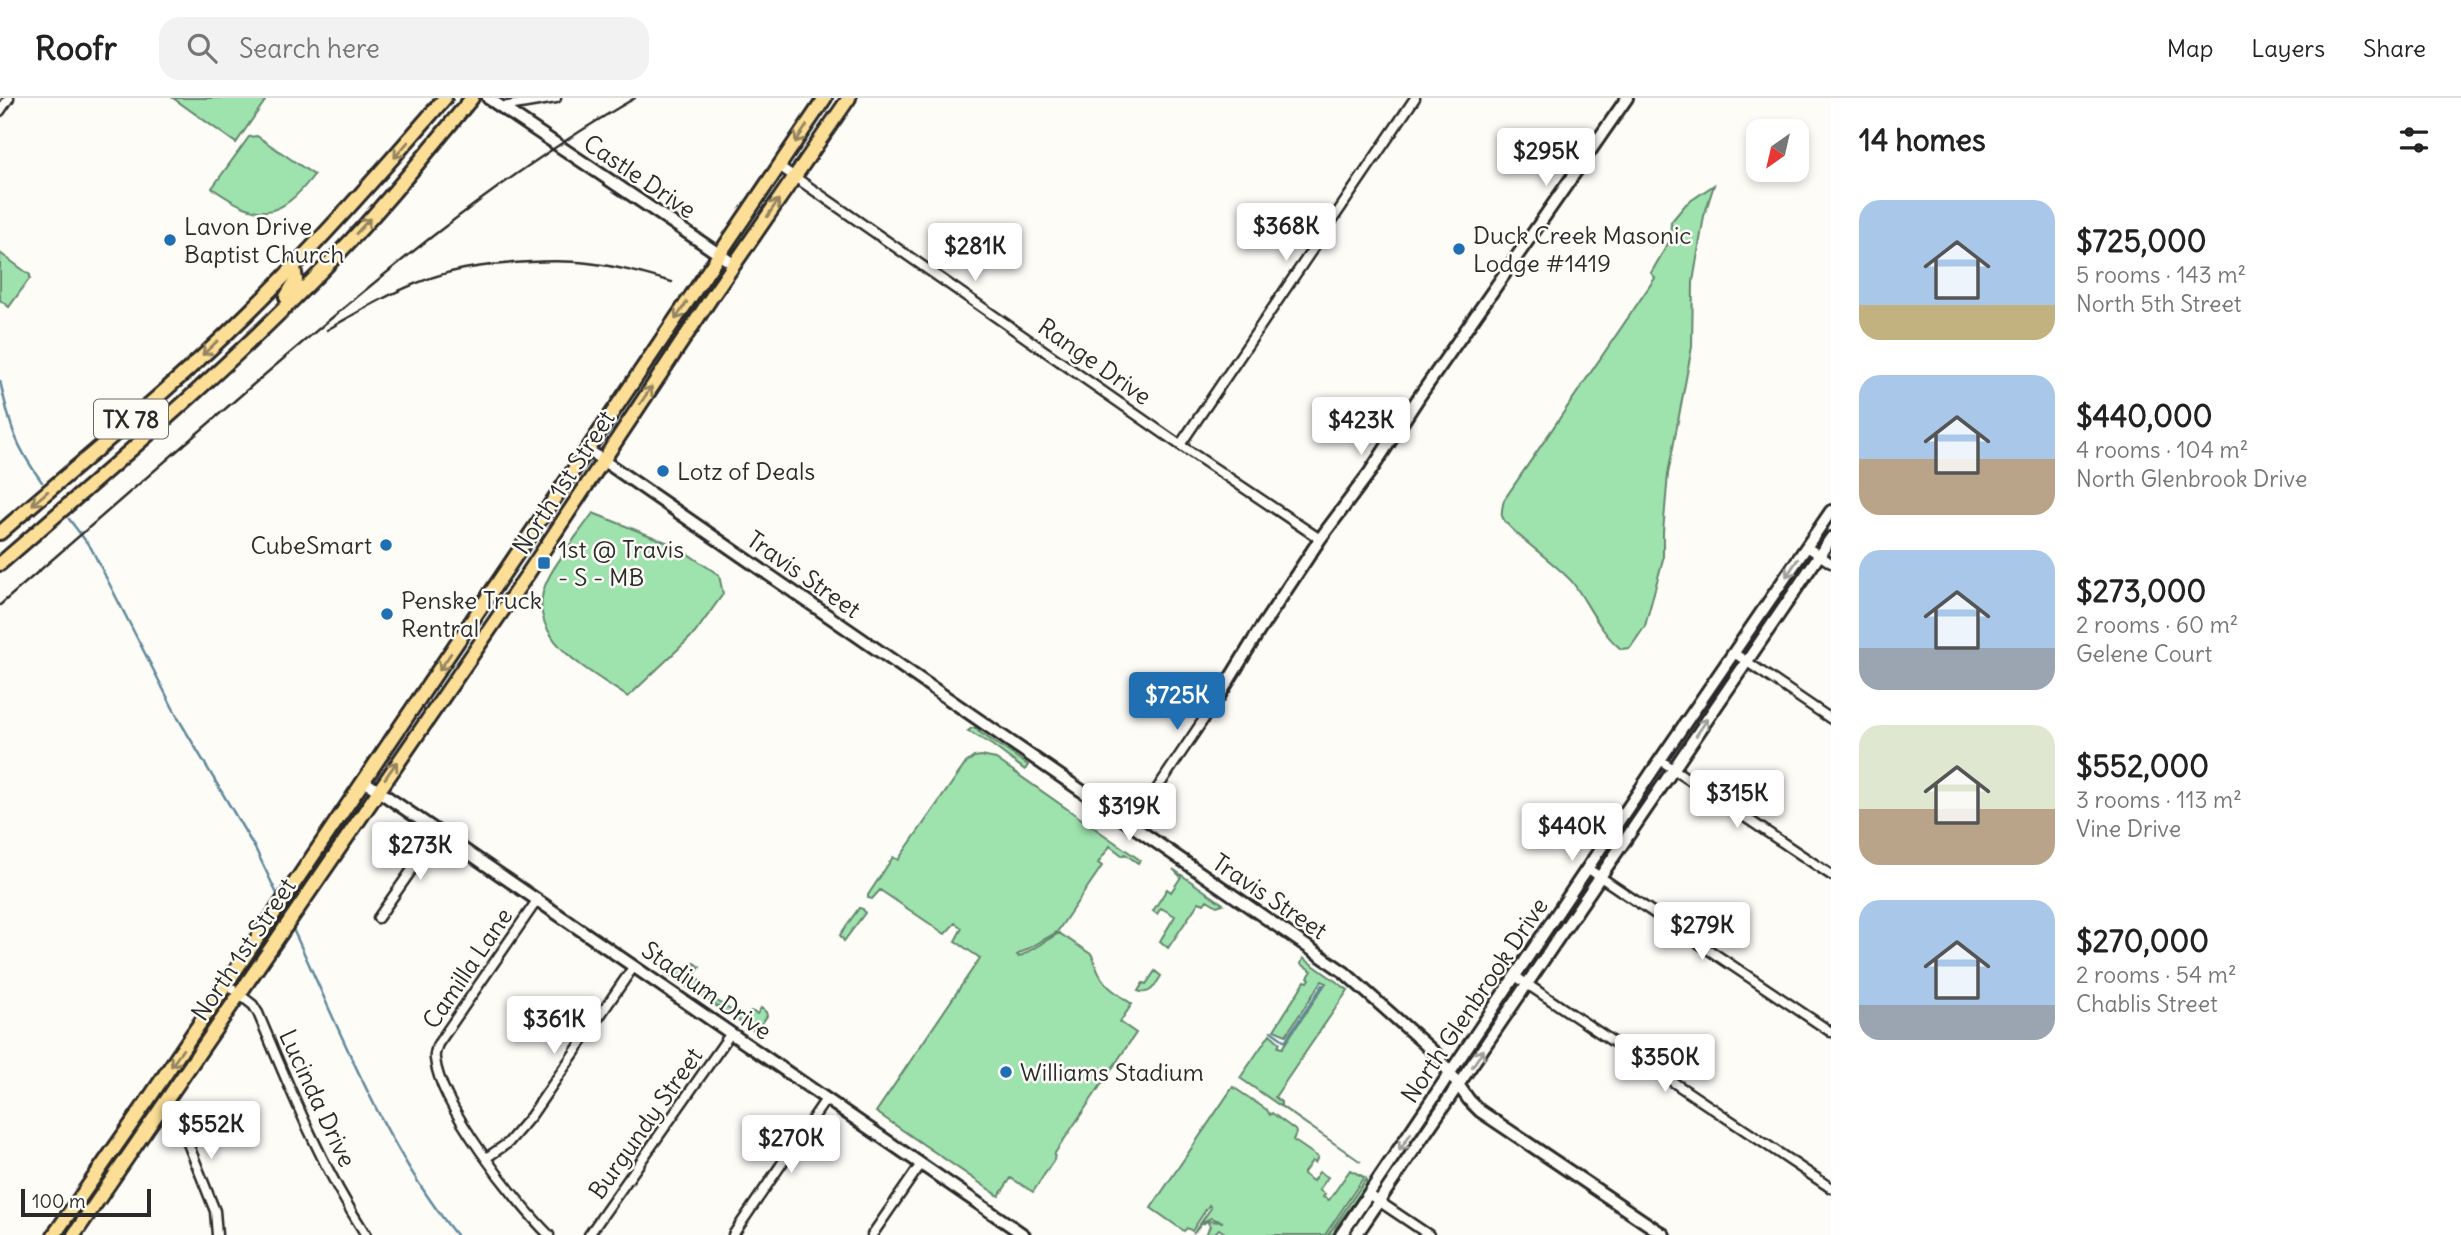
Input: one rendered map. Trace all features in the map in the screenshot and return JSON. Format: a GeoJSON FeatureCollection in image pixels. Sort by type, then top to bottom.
{"type":"FeatureCollection","features":[{"type":"Feature","properties":{"kind":"main road","name":"TX 78"},"geometry":{"type":"LineString","coordinates":[[0,533],[245,315],[380,174],[445,98]]}},
{"type":"Feature","properties":{"kind":"main road","name":"TX 78"},"geometry":{"type":"LineString","coordinates":[[0,564],[193,395],[258,333],[363,227],[472,98]]}},
{"type":"Feature","properties":{"kind":"main road","name":"North 1st Street"},"geometry":{"type":"LineString","coordinates":[[54,1235],[365,781],[825,98]]}},
{"type":"Feature","properties":{"kind":"main road","name":"North 1st Street"},"geometry":{"type":"LineString","coordinates":[[74,1235],[535,563],[619,434],[849,98]]}},
{"type":"Feature","properties":{"kind":"main road"},"geometry":{"type":"LineString","coordinates":[[258,333],[293,287],[297,275],[293,267]]}},
{"type":"Feature","properties":{"kind":"main road"},"geometry":{"type":"LineString","coordinates":[[175,379],[193,395]]}},
{"type":"Feature","properties":{"kind":"main road"},"geometry":{"type":"LineString","coordinates":[[605,424],[619,434]]}},
{"type":"Feature","properties":{"kind":"main road"},"geometry":{"type":"LineString","coordinates":[[519,552],[535,563]]}},
{"type":"Feature","properties":{"kind":"main road"},"geometry":{"type":"LineString","coordinates":[[297,907],[325,848],[324,839]]}},
{"type":"Feature","properties":{"kind":"main road"},"geometry":{"type":"LineString","coordinates":[[116,1147],[128,1154]]}},
{"type":"Feature","properties":{"kind":"street"},"geometry":{"type":"LineString","coordinates":[[0,111],[9,98]]}},
{"type":"Feature","properties":{"kind":"street","name":"Castle Drive"},"geometry":{"type":"LineString","coordinates":[[488,98],[735,265]]}},
{"type":"Feature","properties":{"kind":"street"},"geometry":{"type":"LineString","coordinates":[[502,107],[556,98]]}},
{"type":"Feature","properties":{"kind":"street"},"geometry":{"type":"LineString","coordinates":[[1180,445],[1415,98]]}},
{"type":"Feature","properties":{"kind":"street"},"geometry":{"type":"LineString","coordinates":[[1132,826],[1320,539],[1370,472],[1627,98]]}},
{"type":"Feature","properties":{"kind":"street","name":"Range Drive"},"geometry":{"type":"LineString","coordinates":[[779,166],[1320,539]]}},
{"type":"Feature","properties":{"kind":"street","name":"Travis Street"},"geometry":{"type":"LineString","coordinates":[[588,450],[1361,986],[1426,1043],[1480,1111],[1664,1235]]}},
{"type":"Feature","properties":{"kind":"street","name":"North Glenbrook Drive"},"geometry":{"type":"LineString","coordinates":[[1341,1235],[1831,511]]}},
{"type":"Feature","properties":{"kind":"street","name":"North Glenbrook Drive"},"geometry":{"type":"LineString","coordinates":[[1356,1235],[1831,538]]}},
{"type":"Feature","properties":{"kind":"street"},"geometry":{"type":"LineString","coordinates":[[1807,547],[1831,563]]}},
{"type":"Feature","properties":{"kind":"street"},"geometry":{"type":"LineString","coordinates":[[1734,653],[1831,719]]}},
{"type":"Feature","properties":{"kind":"street"},"geometry":{"type":"LineString","coordinates":[[1660,760],[1831,875]]}},
{"type":"Feature","properties":{"kind":"street","name":"Stadium Drive"},"geometry":{"type":"LineString","coordinates":[[365,781],[731,1032],[1017,1233]]}},
{"type":"Feature","properties":{"kind":"street"},"geometry":{"type":"LineString","coordinates":[[378,918],[439,831]]}},
{"type":"Feature","properties":{"kind":"street"},"geometry":{"type":"LineString","coordinates":[[1587,868],[1831,1032]]}},
{"type":"Feature","properties":{"kind":"street","name":"Camilla Lane"},"geometry":{"type":"LineString","coordinates":[[538,899],[438,1044],[434,1055],[441,1082],[464,1126],[528,1214],[550,1235]]}},
{"type":"Feature","properties":{"kind":"street"},"geometry":{"type":"LineString","coordinates":[[486,1158],[508,1143],[531,1116],[634,965]]}},
{"type":"Feature","properties":{"kind":"street"},"geometry":{"type":"LineString","coordinates":[[1515,976],[1831,1188]]}},
{"type":"Feature","properties":{"kind":"street","name":"Lucinda Drive"},"geometry":{"type":"LineString","coordinates":[[226,985],[253,1005],[258,1013],[307,1127],[366,1235]]}},
{"type":"Feature","properties":{"kind":"street","name":"Burgundy Street"},"geometry":{"type":"LineString","coordinates":[[589,1235],[731,1032]]}},
{"type":"Feature","properties":{"kind":"street"},"geometry":{"type":"LineString","coordinates":[[733,1235],[827,1099]]}},
{"type":"Feature","properties":{"kind":"street"},"geometry":{"type":"LineString","coordinates":[[159,1108],[177,1125],[187,1141],[215,1211],[217,1235]]}},
{"type":"Feature","properties":{"kind":"street"},"geometry":{"type":"LineString","coordinates":[[872,1235],[921,1164]]}},
{"type":"Feature","properties":{"kind":"street"},"geometry":{"type":"LineString","coordinates":[[1369,1194],[1429,1235]]}},
{"type":"Feature","properties":{"kind":"green space"},"geometry":{"type":"Polygon","coordinates":[[[173,98],[267,98],[236,143],[173,98]]]}},
{"type":"Feature","properties":{"kind":"green space"},"geometry":{"type":"Polygon","coordinates":[[[257,136],[314,175],[289,201],[267,211],[255,211],[243,206],[212,188],[249,137],[257,136]]]}},
{"type":"Feature","properties":{"kind":"green space"},"geometry":{"type":"Polygon","coordinates":[[[1714,185],[1704,216],[1693,282],[1692,347],[1668,474],[1663,559],[1645,626],[1630,648],[1621,649],[1601,626],[1573,583],[1505,522],[1502,516],[1504,500],[1655,278],[1651,273],[1670,240],[1671,222],[1686,204],[1714,185]]]}},
{"type":"Feature","properties":{"kind":"green space"},"geometry":{"type":"Polygon","coordinates":[[[0,253],[30,275],[9,307],[0,300],[0,253]]]}},
{"type":"Feature","properties":{"kind":"green space"},"geometry":{"type":"Polygon","coordinates":[[[593,513],[676,546],[719,575],[723,594],[695,633],[628,697],[577,662],[562,648],[549,633],[542,616],[542,596],[550,575],[593,513]]]}},
{"type":"Feature","properties":{"kind":"green space"},"geometry":{"type":"Polygon","coordinates":[[[977,728],[1028,765],[1025,770],[968,731],[977,728]]]}},
{"type":"Feature","properties":{"kind":"green space"},"geometry":{"type":"Polygon","coordinates":[[[981,756],[996,759],[1140,860],[1138,863],[1125,854],[1123,856],[1110,846],[1098,863],[1102,866],[1057,932],[1017,955],[1019,957],[1059,933],[1092,955],[1106,984],[1132,1004],[1120,1022],[1136,1033],[1055,1153],[1054,1160],[1033,1192],[1011,1178],[999,1196],[876,1112],[980,958],[955,941],[962,928],[955,923],[945,934],[880,890],[872,899],[868,898],[868,895],[893,857],[898,860],[966,763],[981,756]]]}},
{"type":"Feature","properties":{"kind":"green space"},"geometry":{"type":"Polygon","coordinates":[[[1173,869],[1223,904],[1217,906],[1207,900],[1204,904],[1199,902],[1168,948],[1160,941],[1175,916],[1161,908],[1157,914],[1153,911],[1167,889],[1171,892],[1181,877],[1173,869]]]}},
{"type":"Feature","properties":{"kind":"green space"},"geometry":{"type":"Polygon","coordinates":[[[859,908],[865,913],[844,941],[840,935],[859,908]]]}},
{"type":"Feature","properties":{"kind":"green space"},"geometry":{"type":"Polygon","coordinates":[[[1303,958],[1348,990],[1275,1097],[1281,1102],[1281,1106],[1361,1162],[1240,1078],[1270,1034],[1280,1043],[1278,1047],[1282,1048],[1326,983],[1322,981],[1286,1035],[1274,1030],[1305,981],[1310,979],[1308,977],[1312,971],[1301,964],[1303,958]]]}},
{"type":"Feature","properties":{"kind":"green space"},"geometry":{"type":"Polygon","coordinates":[[[694,963],[700,967],[694,976],[701,982],[698,988],[744,1019],[751,1011],[757,1014],[761,1008],[766,1012],[767,1016],[756,1032],[666,973],[670,967],[694,963]]]}},
{"type":"Feature","properties":{"kind":"green space"},"geometry":{"type":"Polygon","coordinates":[[[1155,971],[1161,976],[1155,986],[1146,992],[1138,991],[1143,983],[1146,984],[1155,971]]]}},
{"type":"Feature","properties":{"kind":"green space"},"geometry":{"type":"Polygon","coordinates":[[[1233,1087],[1295,1130],[1293,1140],[1318,1157],[1303,1174],[1313,1181],[1319,1172],[1328,1177],[1319,1190],[1325,1194],[1323,1197],[1329,1200],[1350,1170],[1364,1177],[1325,1235],[1228,1235],[1219,1229],[1206,1235],[1210,1226],[1207,1221],[1223,1222],[1211,1218],[1204,1221],[1193,1234],[1211,1208],[1209,1205],[1192,1231],[1187,1228],[1184,1231],[1151,1208],[1233,1087]]]}},
{"type":"Feature","properties":{"kind":"green space"},"geometry":{"type":"Polygon","coordinates":[[[1366,1179],[1367,1185],[1336,1227],[1334,1234],[1328,1235],[1366,1179]]]}},
{"type":"Feature","properties":{"kind":"waterway"},"geometry":{"type":"LineString","coordinates":[[0,381],[14,434],[42,482]]}},
{"type":"Feature","properties":{"kind":"waterway"},"geometry":{"type":"LineString","coordinates":[[69,519],[91,548],[178,718],[256,850],[279,898]]}},
{"type":"Feature","properties":{"kind":"waterway"},"geometry":{"type":"LineString","coordinates":[[292,927],[346,1047],[385,1125],[406,1163],[456,1235]]}},
{"type":"Feature","properties":{"kind":"waterway"},"geometry":{"type":"LineString","coordinates":[[1271,1031],[1285,1041],[1323,985]]}},
{"type":"Feature","properties":{"kind":"railway"},"geometry":{"type":"LineString","coordinates":[[0,605],[255,383],[392,268],[535,161],[635,98]]}},
{"type":"Feature","properties":{"kind":"railway"},"geometry":{"type":"LineString","coordinates":[[327,330],[410,286],[446,273],[477,267],[526,262],[575,262],[620,268],[672,282]]}},
{"type":"Feature","properties":{"kind":"place","name":"Lavon Drive Baptist Church"},"geometry":{"type":"Point","coordinates":[170,240]}},
{"type":"Feature","properties":{"kind":"place","name":"Duck Creek Masonic Lodge #1419"},"geometry":{"type":"Point","coordinates":[1459,249]}},
{"type":"Feature","properties":{"kind":"place","name":"Lotz of Deals"},"geometry":{"type":"Point","coordinates":[663,471]}},
{"type":"Feature","properties":{"kind":"place","name":"CubeSmart"},"geometry":{"type":"Point","coordinates":[386,545]}},
{"type":"Feature","properties":{"kind":"place","name":"1st @ Travis - S - MB"},"geometry":{"type":"Point","coordinates":[544,563]}},
{"type":"Feature","properties":{"kind":"place","name":"Penske Truck Rentral"},"geometry":{"type":"Point","coordinates":[387,614]}},
{"type":"Feature","properties":{"kind":"place","name":"Williams Stadium"},"geometry":{"type":"Point","coordinates":[1006,1072]}}]}
